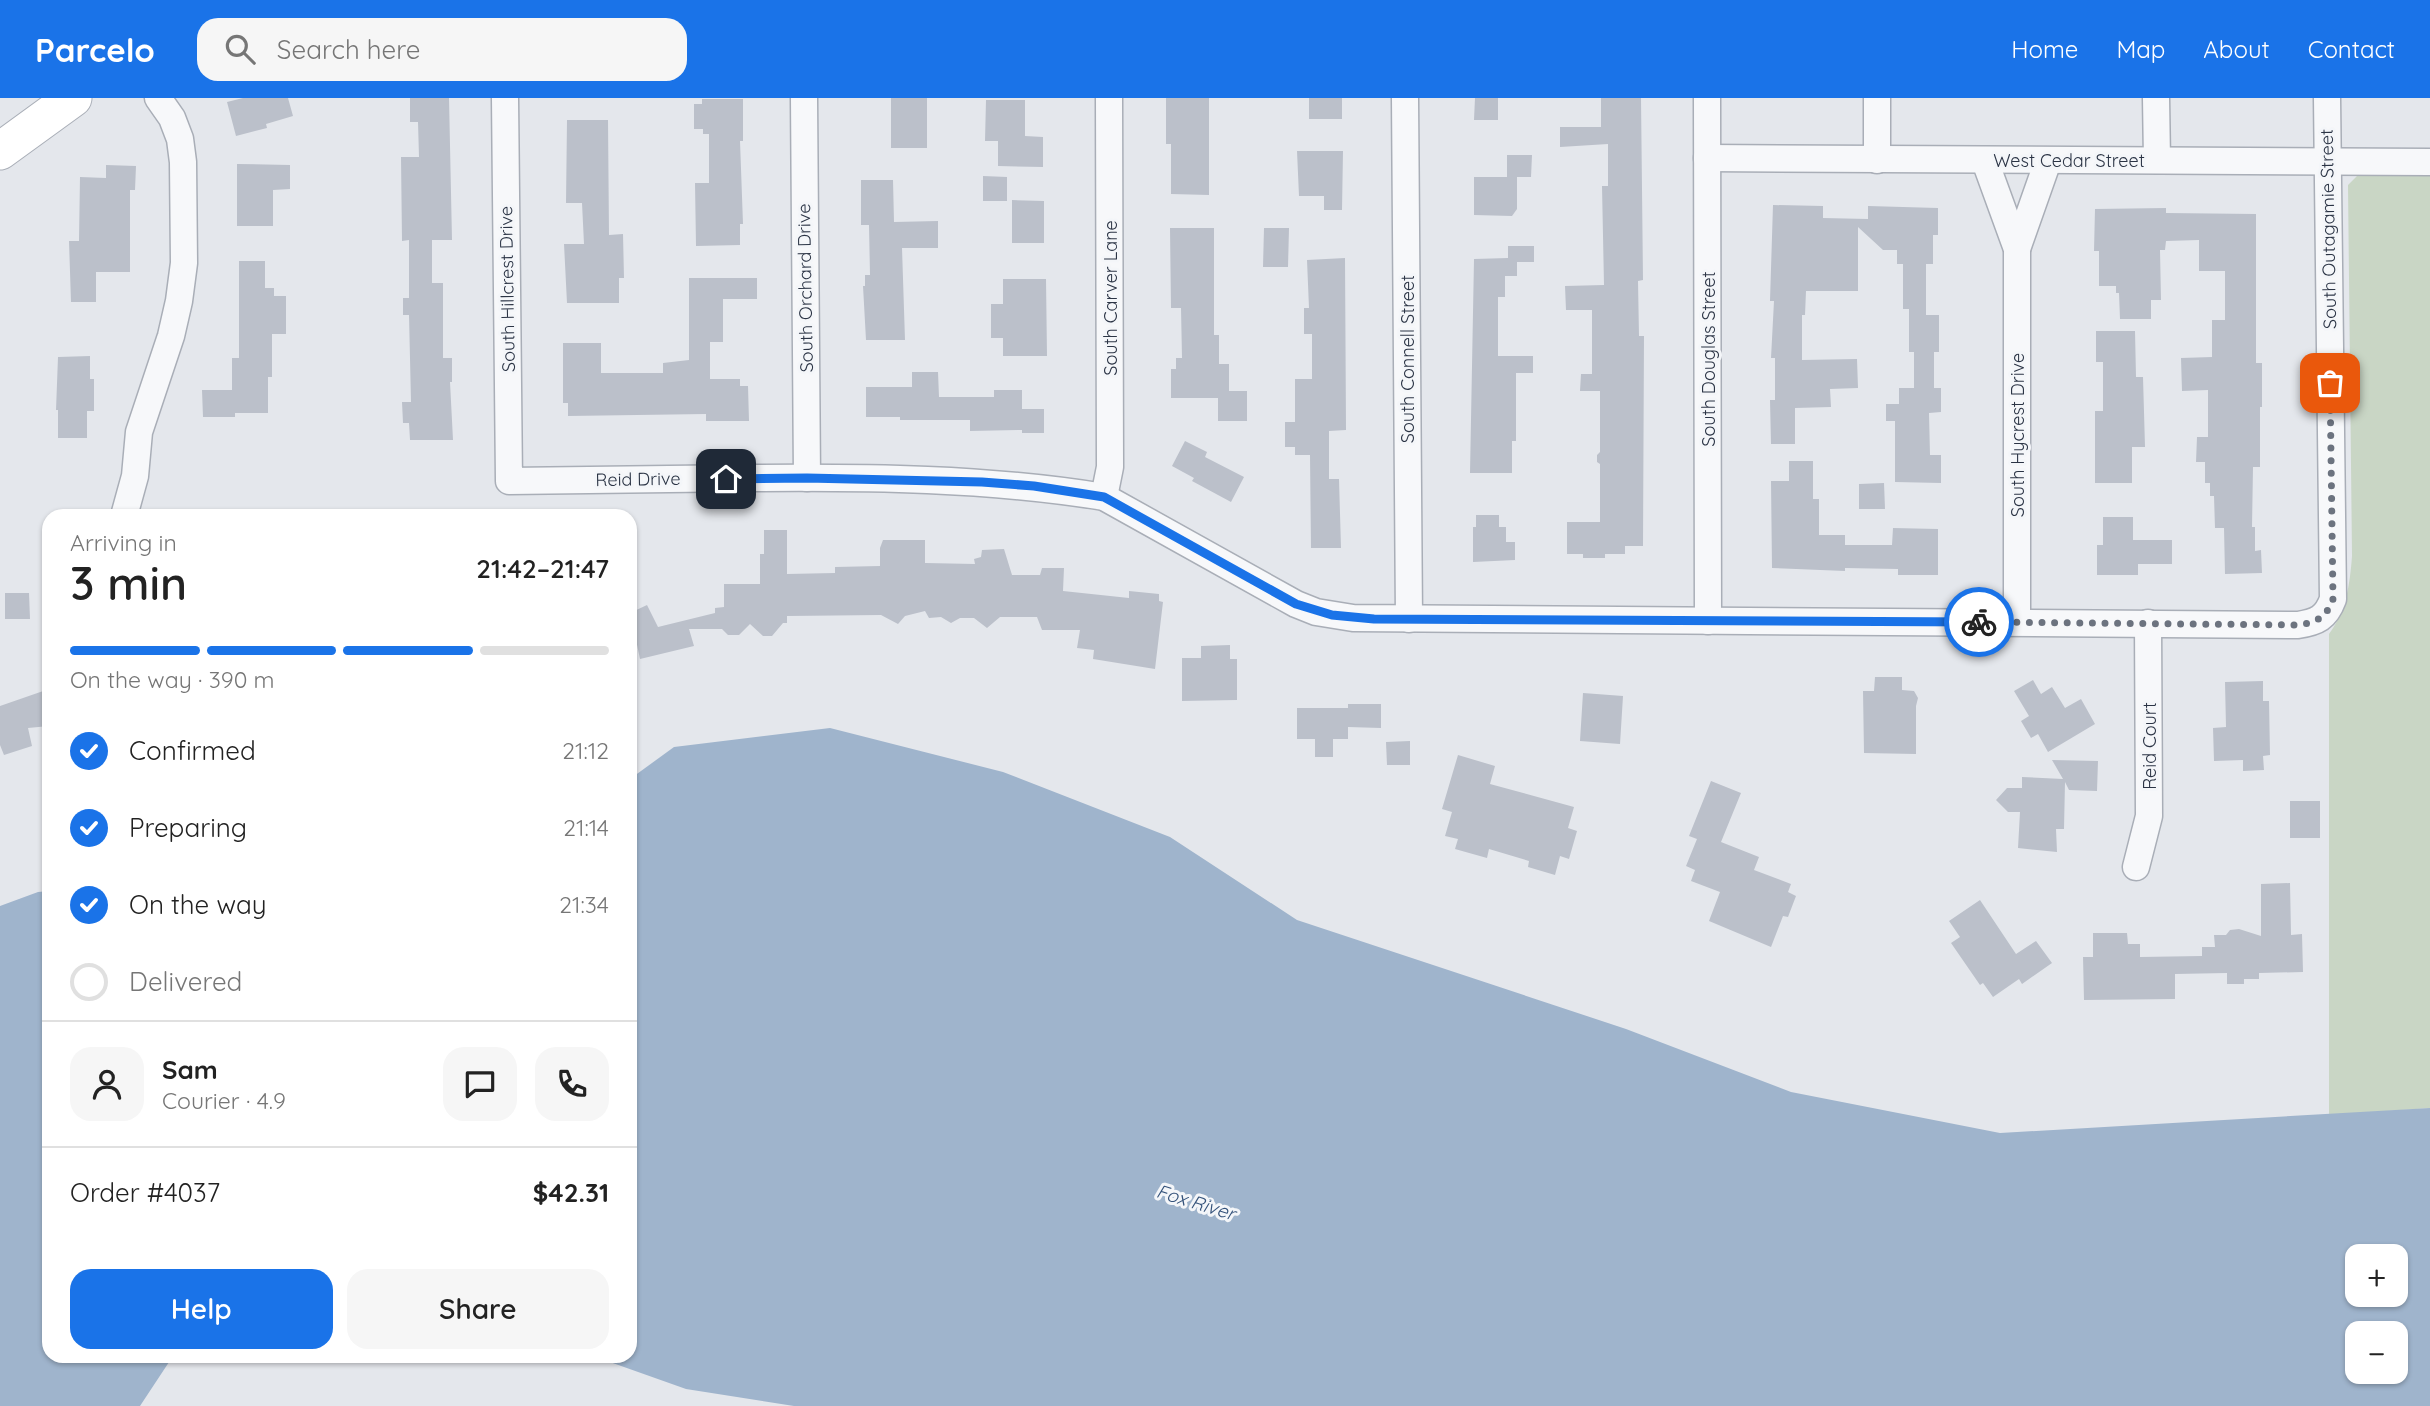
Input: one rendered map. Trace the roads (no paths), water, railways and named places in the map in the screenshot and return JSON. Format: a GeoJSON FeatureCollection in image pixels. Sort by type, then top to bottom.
{"type":"FeatureCollection","features":[{"type":"Feature","properties":{"kind":"main road"},"geometry":{"type":"LineString","coordinates":[[0,151],[73,98]]}},
{"type":"Feature","properties":{"kind":"street"},"geometry":{"type":"LineString","coordinates":[[126,509],[135,476],[139,432],[171,336],[184,263],[183,162],[180,139],[172,118],[158,98]]}},
{"type":"Feature","properties":{"kind":"street","name":"South Hillcrest Drive"},"geometry":{"type":"LineString","coordinates":[[505,98],[509,481]]}},
{"type":"Feature","properties":{"kind":"street","name":"South Orchard Drive"},"geometry":{"type":"LineString","coordinates":[[804,98],[807,478]]}},
{"type":"Feature","properties":{"kind":"street","name":"South Carver Lane"},"geometry":{"type":"LineString","coordinates":[[1104,497],[1110,467],[1109,98]]}},
{"type":"Feature","properties":{"kind":"street","name":"South Connell Street"},"geometry":{"type":"LineString","coordinates":[[1405,98],[1409,619]]}},
{"type":"Feature","properties":{"kind":"street","name":"South Douglas Street"},"geometry":{"type":"LineString","coordinates":[[1707,98],[1708,621]]}},
{"type":"Feature","properties":{"kind":"street"},"geometry":{"type":"LineString","coordinates":[[1877,98],[1877,160]]}},
{"type":"Feature","properties":{"kind":"street"},"geometry":{"type":"LineString","coordinates":[[2156,98],[2157,160]]}},
{"type":"Feature","properties":{"kind":"street","name":"South Outagamie Street"},"geometry":{"type":"LineString","coordinates":[[2327,98],[2333,577],[2333,599],[2328,612]]}},
{"type":"Feature","properties":{"kind":"street","name":"West Cedar Street"},"geometry":{"type":"LineString","coordinates":[[1707,159],[2430,162]]}},
{"type":"Feature","properties":{"kind":"street","name":"South Hycrest Drive"},"geometry":{"type":"LineString","coordinates":[[1985,161],[2017,249]]}},
{"type":"Feature","properties":{"kind":"street","name":"South Hycrest Drive"},"geometry":{"type":"LineString","coordinates":[[2017,622],[2017,249],[2049,161]]}},
{"type":"Feature","properties":{"kind":"street","name":"Reid Drive"},"geometry":{"type":"LineString","coordinates":[[509,481],[807,478],[982,482],[1034,486],[1104,497],[1296,604],[1332,615],[1409,619],[2298,625],[2317,622],[2328,612]]}},
{"type":"Feature","properties":{"kind":"street","name":"Reid Court"},"geometry":{"type":"LineString","coordinates":[[2136,867],[2149,816],[2148,624]]}},
{"type":"Feature","properties":{"kind":"water","name":"Fox River"},"geometry":{"type":"Polygon","coordinates":[[[830,728],[1003,772],[1170,837],[1297,920],[1626,1029],[1791,1092],[2000,1133],[2430,1108],[2430,1406],[794,1406],[686,1389],[613,1363],[637,1363],[637,774],[674,747],[830,728]]]}},
{"type":"Feature","properties":{"kind":"water"},"geometry":{"type":"Polygon","coordinates":[[[42,892],[42,1363],[168,1363],[140,1406],[0,1406],[0,906],[42,892]]]}}]}
